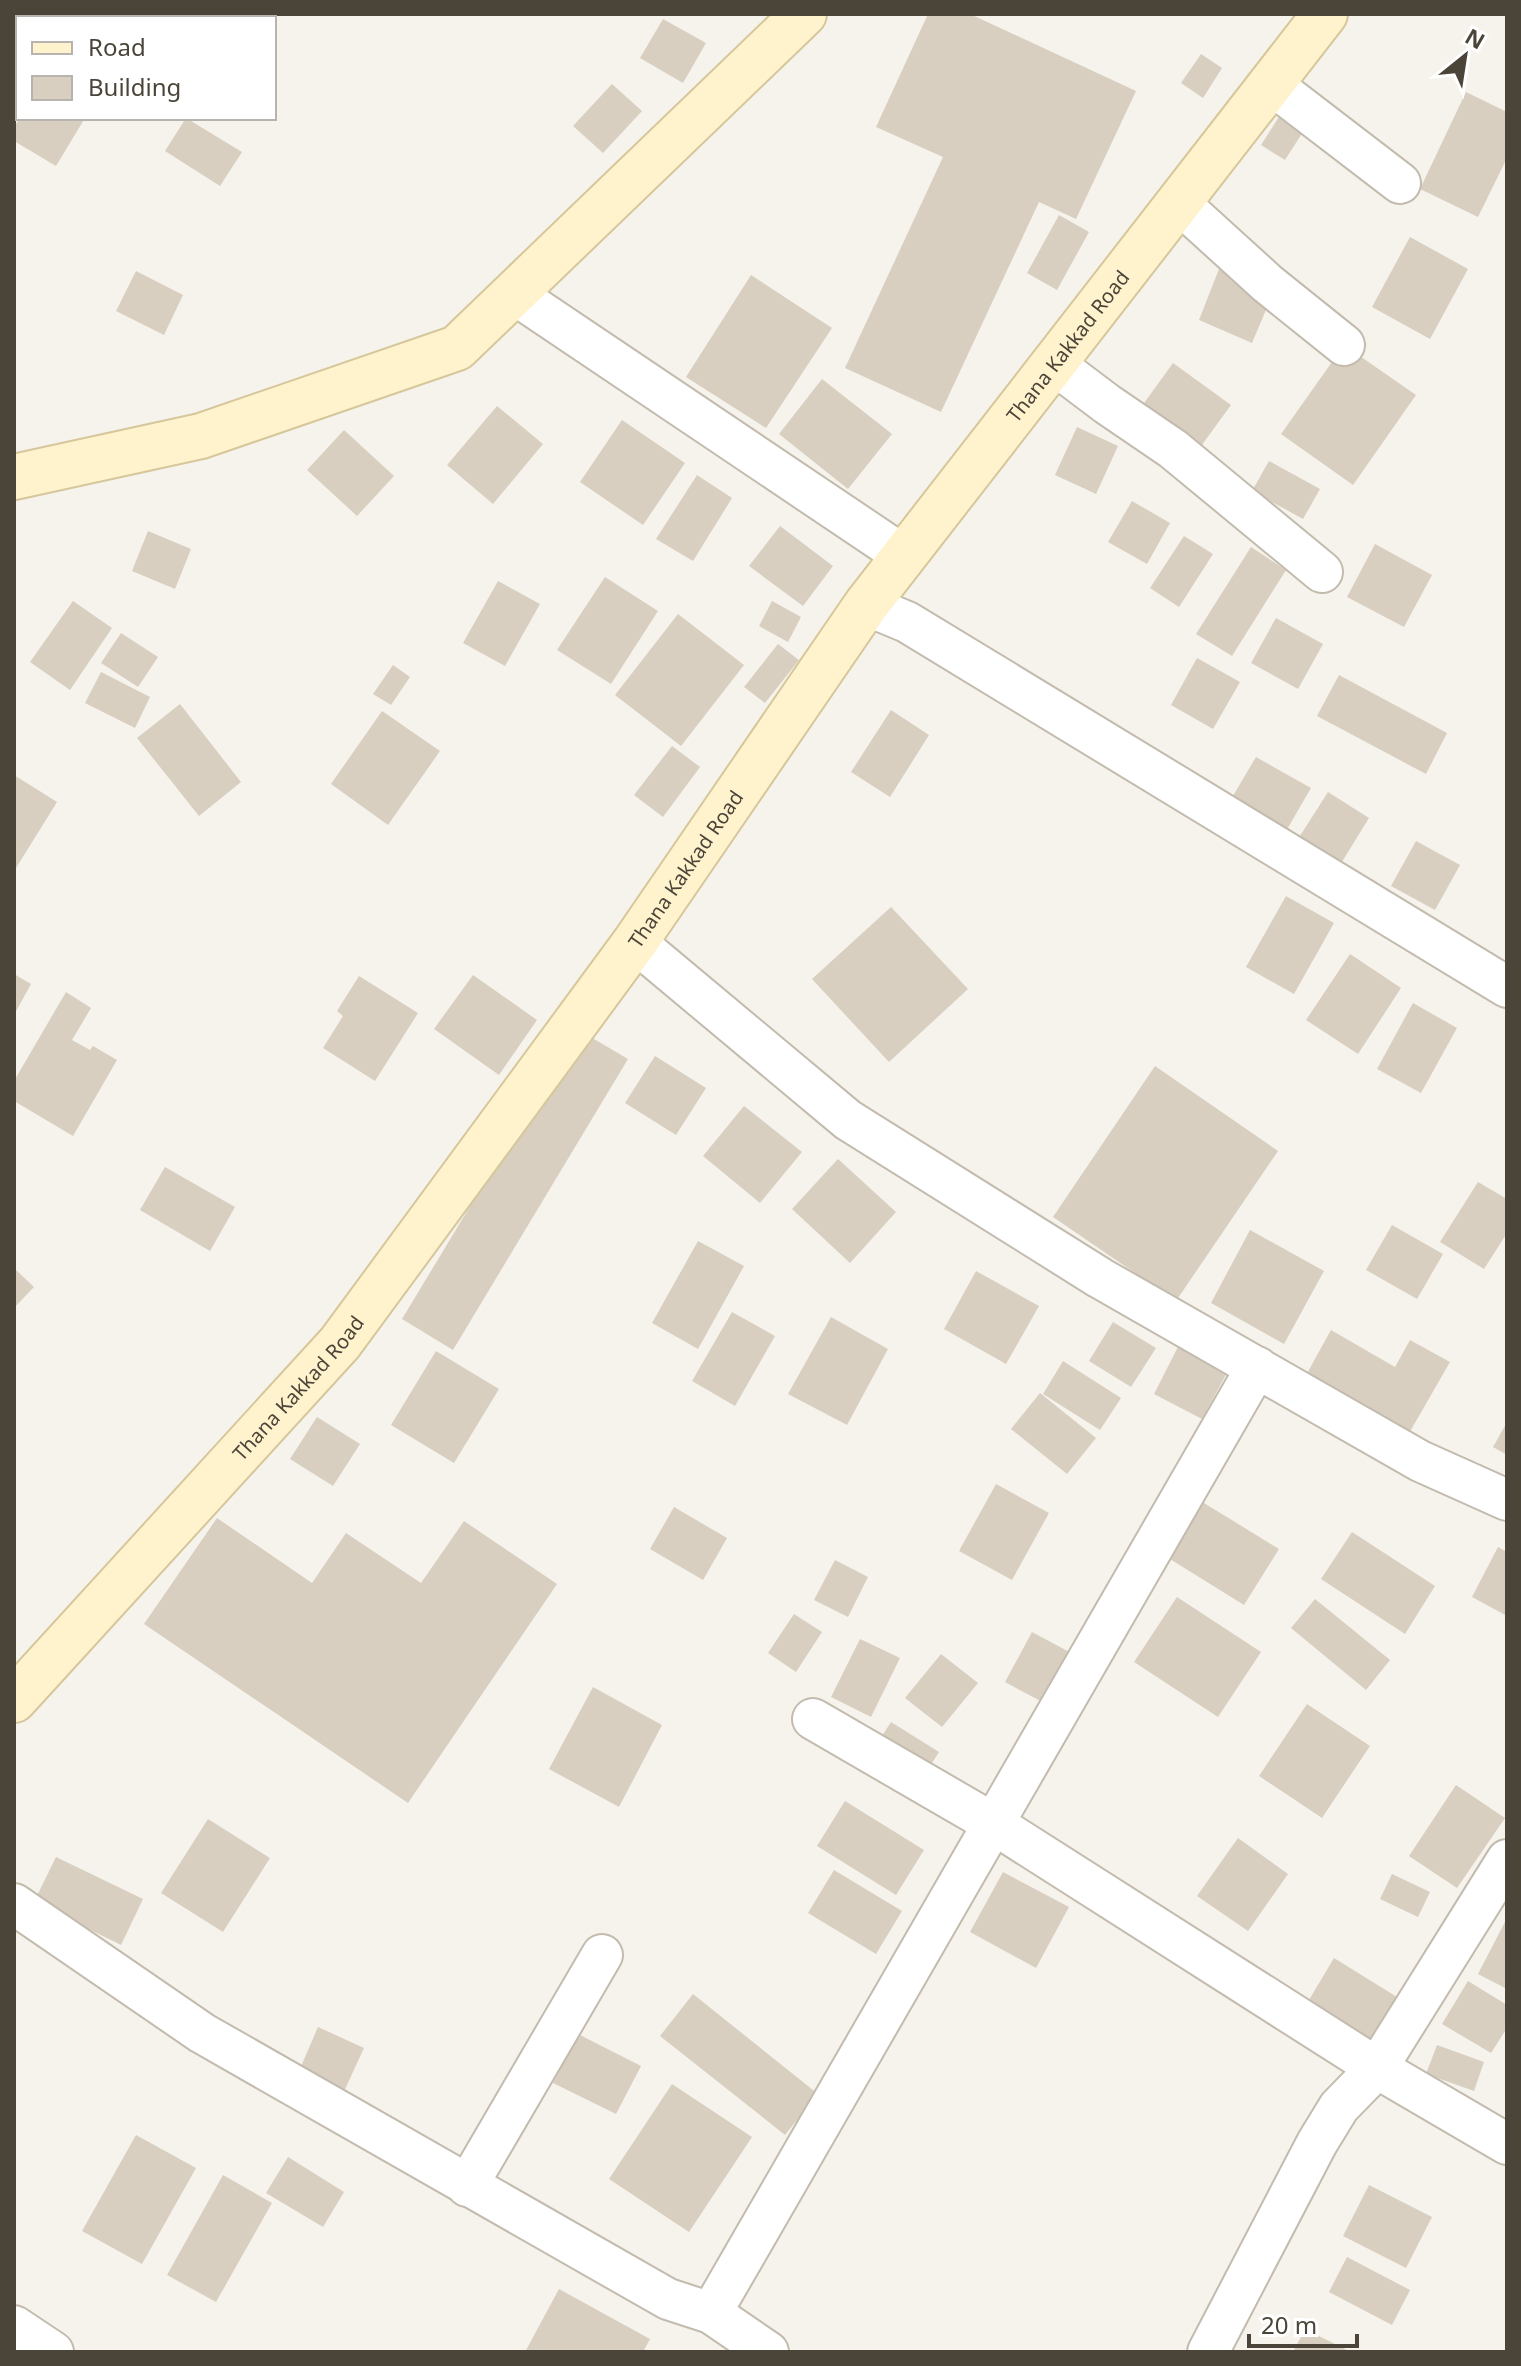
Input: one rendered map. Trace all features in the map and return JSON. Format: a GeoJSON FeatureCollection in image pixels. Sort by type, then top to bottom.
{"type":"FeatureCollection","features":[{"type":"Feature","properties":{"kind":"main road"},"geometry":{"type":"LineString","coordinates":[[14,477],[201,436],[457,348],[804,14]]}},
{"type":"Feature","properties":{"kind":"main road","name":"Thana Kakkad Road"},"geometry":{"type":"LineString","coordinates":[[14,1700],[340,1343],[635,942],[866,605],[1325,14]]}},
{"type":"Feature","properties":{"kind":"street"},"geometry":{"type":"LineString","coordinates":[[1271,84],[1400,183]]}},
{"type":"Feature","properties":{"kind":"street"},"geometry":{"type":"LineString","coordinates":[[1179,203],[1268,284],[1344,345]]}},
{"type":"Feature","properties":{"kind":"street"},"geometry":{"type":"LineString","coordinates":[[513,293],[904,556]]}},
{"type":"Feature","properties":{"kind":"street"},"geometry":{"type":"LineString","coordinates":[[1054,364],[1173,449],[1322,572]]}},
{"type":"Feature","properties":{"kind":"street"},"geometry":{"type":"LineString","coordinates":[[866,605],[907,622],[1507,987]]}},
{"type":"Feature","properties":{"kind":"street"},"geometry":{"type":"LineString","coordinates":[[635,942],[848,1120],[1100,1278],[1420,1461],[1507,1500]]}},
{"type":"Feature","properties":{"kind":"street"},"geometry":{"type":"LineString","coordinates":[[711,2313],[1257,1367]]}},
{"type":"Feature","properties":{"kind":"street"},"geometry":{"type":"LineString","coordinates":[[813,1719],[994,1824],[1377,2068],[1507,2144]]}},
{"type":"Feature","properties":{"kind":"street"},"geometry":{"type":"LineString","coordinates":[[1208,2352],[1317,2143],[1339,2107],[1377,2068],[1507,1860]]}},
{"type":"Feature","properties":{"kind":"street"},"geometry":{"type":"LineString","coordinates":[[14,1904],[202,2033],[668,2299],[711,2313],[768,2352]]}},
{"type":"Feature","properties":{"kind":"street"},"geometry":{"type":"LineString","coordinates":[[467,2186],[602,1955]]}},
{"type":"Feature","properties":{"kind":"street"},"geometry":{"type":"LineString","coordinates":[[14,2326],[53,2352]]}},
{"type":"Feature","properties":{"kind":"building"},"geometry":{"type":"Polygon","coordinates":[[[139,14],[217,14],[216,16],[139,14]]]}},
{"type":"Feature","properties":{"kind":"building"},"geometry":{"type":"Polygon","coordinates":[[[928,14],[970,14],[1136,91],[1076,219],[1039,202],[941,412],[845,368],[943,157],[876,127],[928,14]]]}},
{"type":"Feature","properties":{"kind":"building"},"geometry":{"type":"Polygon","coordinates":[[[663,19],[706,43],[683,83],[640,58],[663,19]]]}},
{"type":"Feature","properties":{"kind":"building"},"geometry":{"type":"Polygon","coordinates":[[[1201,54],[1222,68],[1203,98],[1181,83],[1201,54]]]}},
{"type":"Feature","properties":{"kind":"building"},"geometry":{"type":"Polygon","coordinates":[[[612,84],[642,111],[603,153],[573,126],[612,84]]]}},
{"type":"Feature","properties":{"kind":"building"},"geometry":{"type":"Polygon","coordinates":[[[1466,92],[1507,112],[1507,158],[1478,217],[1420,189],[1466,92]]]}},
{"type":"Feature","properties":{"kind":"building"},"geometry":{"type":"Polygon","coordinates":[[[1284,109],[1308,124],[1285,160],[1261,145],[1284,109]]]}},
{"type":"Feature","properties":{"kind":"building"},"geometry":{"type":"Polygon","coordinates":[[[19,120],[84,120],[56,166],[14,141],[14,127],[19,120]]]}},
{"type":"Feature","properties":{"kind":"building"},"geometry":{"type":"Polygon","coordinates":[[[185,120],[189,120],[242,152],[220,186],[165,151],[185,120]]]}},
{"type":"Feature","properties":{"kind":"building"},"geometry":{"type":"Polygon","coordinates":[[[1059,215],[1089,232],[1057,290],[1027,273],[1059,215]]]}},
{"type":"Feature","properties":{"kind":"building"},"geometry":{"type":"Polygon","coordinates":[[[1410,237],[1468,269],[1430,339],[1372,307],[1410,237]]]}},
{"type":"Feature","properties":{"kind":"building"},"geometry":{"type":"Polygon","coordinates":[[[1219,269],[1274,291],[1252,343],[1199,320],[1219,269]]]}},
{"type":"Feature","properties":{"kind":"building"},"geometry":{"type":"Polygon","coordinates":[[[136,271],[183,295],[164,335],[116,311],[136,271]]]}},
{"type":"Feature","properties":{"kind":"building"},"geometry":{"type":"Polygon","coordinates":[[[751,275],[832,328],[766,428],[686,377],[751,275]]]}},
{"type":"Feature","properties":{"kind":"building"},"geometry":{"type":"Polygon","coordinates":[[[1344,345],[1416,395],[1353,485],[1281,434],[1344,345]]]}},
{"type":"Feature","properties":{"kind":"building"},"geometry":{"type":"Polygon","coordinates":[[[1173,363],[1231,405],[1199,449],[1142,406],[1173,363]]]}},
{"type":"Feature","properties":{"kind":"building"},"geometry":{"type":"Polygon","coordinates":[[[822,379],[892,434],[848,489],[779,434],[822,379]]]}},
{"type":"Feature","properties":{"kind":"building"},"geometry":{"type":"Polygon","coordinates":[[[497,406],[543,444],[493,504],[447,465],[497,406]]]}},
{"type":"Feature","properties":{"kind":"building"},"geometry":{"type":"Polygon","coordinates":[[[622,420],[685,463],[643,525],[580,482],[622,420]]]}},
{"type":"Feature","properties":{"kind":"building"},"geometry":{"type":"Polygon","coordinates":[[[1077,427],[1118,446],[1096,494],[1055,475],[1077,427]]]}},
{"type":"Feature","properties":{"kind":"building"},"geometry":{"type":"Polygon","coordinates":[[[344,430],[394,476],[357,516],[307,470],[344,430]]]}},
{"type":"Feature","properties":{"kind":"building"},"geometry":{"type":"Polygon","coordinates":[[[1269,461],[1320,489],[1303,519],[1252,491],[1269,461]]]}},
{"type":"Feature","properties":{"kind":"building"},"geometry":{"type":"Polygon","coordinates":[[[697,475],[732,498],[693,561],[656,539],[697,475]]]}},
{"type":"Feature","properties":{"kind":"building"},"geometry":{"type":"Polygon","coordinates":[[[1132,501],[1170,523],[1147,564],[1108,542],[1132,501]]]}},
{"type":"Feature","properties":{"kind":"building"},"geometry":{"type":"Polygon","coordinates":[[[780,526],[833,566],[803,606],[749,566],[780,526]]]}},
{"type":"Feature","properties":{"kind":"building"},"geometry":{"type":"Polygon","coordinates":[[[148,531],[191,549],[175,589],[132,571],[148,531]]]}},
{"type":"Feature","properties":{"kind":"building"},"geometry":{"type":"Polygon","coordinates":[[[1184,536],[1213,554],[1179,607],[1150,588],[1184,536]]]}},
{"type":"Feature","properties":{"kind":"building"},"geometry":{"type":"Polygon","coordinates":[[[1375,544],[1432,575],[1404,627],[1347,597],[1375,544]]]}},
{"type":"Feature","properties":{"kind":"building"},"geometry":{"type":"Polygon","coordinates":[[[1251,547],[1286,570],[1232,656],[1196,634],[1251,547]]]}},
{"type":"Feature","properties":{"kind":"building"},"geometry":{"type":"Polygon","coordinates":[[[605,577],[658,611],[611,684],[557,650],[605,577]]]}},
{"type":"Feature","properties":{"kind":"building"},"geometry":{"type":"Polygon","coordinates":[[[498,581],[540,604],[505,666],[463,643],[498,581]]]}},
{"type":"Feature","properties":{"kind":"building"},"geometry":{"type":"Polygon","coordinates":[[[73,601],[112,628],[70,690],[30,662],[73,601]]]}},
{"type":"Feature","properties":{"kind":"building"},"geometry":{"type":"Polygon","coordinates":[[[772,601],[801,617],[788,642],[759,626],[772,601]]]}},
{"type":"Feature","properties":{"kind":"building"},"geometry":{"type":"Polygon","coordinates":[[[678,614],[744,665],[681,746],[615,695],[678,614]]]}},
{"type":"Feature","properties":{"kind":"building"},"geometry":{"type":"Polygon","coordinates":[[[1276,618],[1323,644],[1298,689],[1251,663],[1276,618]]]}},
{"type":"Feature","properties":{"kind":"building"},"geometry":{"type":"Polygon","coordinates":[[[121,633],[158,657],[138,687],[101,663],[121,633]]]}},
{"type":"Feature","properties":{"kind":"building"},"geometry":{"type":"Polygon","coordinates":[[[778,644],[799,660],[765,703],[744,687],[778,644]]]}},
{"type":"Feature","properties":{"kind":"building"},"geometry":{"type":"Polygon","coordinates":[[[1197,658],[1240,682],[1213,729],[1171,705],[1197,658]]]}},
{"type":"Feature","properties":{"kind":"building"},"geometry":{"type":"Polygon","coordinates":[[[393,665],[410,677],[391,705],[373,694],[393,665]]]}},
{"type":"Feature","properties":{"kind":"building"},"geometry":{"type":"Polygon","coordinates":[[[101,672],[150,697],[135,728],[85,703],[101,672]]]}},
{"type":"Feature","properties":{"kind":"building"},"geometry":{"type":"Polygon","coordinates":[[[1339,675],[1447,733],[1426,774],[1317,716],[1339,675]]]}},
{"type":"Feature","properties":{"kind":"building"},"geometry":{"type":"Polygon","coordinates":[[[180,704],[241,782],[199,816],[137,738],[180,704]]]}},
{"type":"Feature","properties":{"kind":"building"},"geometry":{"type":"Polygon","coordinates":[[[891,710],[929,735],[890,797],[851,772],[891,710]]]}},
{"type":"Feature","properties":{"kind":"building"},"geometry":{"type":"Polygon","coordinates":[[[382,711],[440,751],[388,825],[331,784],[382,711]]]}},
{"type":"Feature","properties":{"kind":"building"},"geometry":{"type":"Polygon","coordinates":[[[672,746],[700,767],[663,817],[634,795],[672,746]]]}},
{"type":"Feature","properties":{"kind":"building"},"geometry":{"type":"Polygon","coordinates":[[[1256,757],[1311,788],[1282,838],[1227,806],[1256,757]]]}},
{"type":"Feature","properties":{"kind":"building"},"geometry":{"type":"Polygon","coordinates":[[[14,775],[57,802],[16,868],[14,866],[14,775]]]}},
{"type":"Feature","properties":{"kind":"building"},"geometry":{"type":"Polygon","coordinates":[[[1328,792],[1369,818],[1340,865],[1298,839],[1328,792]]]}},
{"type":"Feature","properties":{"kind":"building"},"geometry":{"type":"Polygon","coordinates":[[[1416,841],[1460,865],[1435,910],[1391,886],[1416,841]]]}},
{"type":"Feature","properties":{"kind":"building"},"geometry":{"type":"Polygon","coordinates":[[[1286,896],[1334,923],[1294,994],[1246,967],[1286,896]]]}},
{"type":"Feature","properties":{"kind":"building"},"geometry":{"type":"Polygon","coordinates":[[[891,907],[968,989],[889,1062],[812,979],[891,907]]]}},
{"type":"Feature","properties":{"kind":"building"},"geometry":{"type":"Polygon","coordinates":[[[1350,954],[1401,988],[1358,1054],[1306,1020],[1350,954]]]}},
{"type":"Feature","properties":{"kind":"building"},"geometry":{"type":"Polygon","coordinates":[[[14,974],[31,984],[14,1015],[14,974]]]}},
{"type":"Feature","properties":{"kind":"building"},"geometry":{"type":"Polygon","coordinates":[[[473,975],[537,1020],[499,1075],[434,1029],[473,975]]]}},
{"type":"Feature","properties":{"kind":"building"},"geometry":{"type":"Polygon","coordinates":[[[359,976],[418,1013],[375,1081],[323,1048],[343,1016],[337,1011],[359,976]]]}},
{"type":"Feature","properties":{"kind":"building"},"geometry":{"type":"Polygon","coordinates":[[[66,992],[91,1008],[72,1040],[90,1050],[93,1046],[117,1060],[73,1136],[14,1101],[14,1081],[66,992]]]}},
{"type":"Feature","properties":{"kind":"building"},"geometry":{"type":"Polygon","coordinates":[[[1413,1003],[1457,1028],[1421,1093],[1377,1069],[1413,1003]]]}},
{"type":"Feature","properties":{"kind":"building"},"geometry":{"type":"Polygon","coordinates":[[[577,1029],[628,1059],[453,1350],[402,1319],[577,1029]]]}},
{"type":"Feature","properties":{"kind":"building"},"geometry":{"type":"Polygon","coordinates":[[[655,1056],[706,1088],[676,1135],[625,1103],[655,1056]]]}},
{"type":"Feature","properties":{"kind":"building"},"geometry":{"type":"Polygon","coordinates":[[[1155,1066],[1278,1151],[1176,1301],[1053,1217],[1155,1066]]]}},
{"type":"Feature","properties":{"kind":"building"},"geometry":{"type":"Polygon","coordinates":[[[744,1106],[802,1152],[760,1203],[703,1156],[744,1106]]]}},
{"type":"Feature","properties":{"kind":"building"},"geometry":{"type":"Polygon","coordinates":[[[838,1159],[896,1212],[850,1263],[792,1209],[838,1159]]]}},
{"type":"Feature","properties":{"kind":"building"},"geometry":{"type":"Polygon","coordinates":[[[165,1167],[235,1207],[210,1251],[140,1210],[165,1167]]]}},
{"type":"Feature","properties":{"kind":"building"},"geometry":{"type":"Polygon","coordinates":[[[1478,1182],[1507,1199],[1507,1233],[1484,1269],[1440,1242],[1478,1182]]]}},
{"type":"Feature","properties":{"kind":"building"},"geometry":{"type":"Polygon","coordinates":[[[1392,1225],[1443,1254],[1417,1299],[1366,1270],[1392,1225]]]}},
{"type":"Feature","properties":{"kind":"building"},"geometry":{"type":"Polygon","coordinates":[[[1250,1230],[1324,1271],[1284,1344],[1211,1303],[1250,1230]]]}},
{"type":"Feature","properties":{"kind":"building"},"geometry":{"type":"Polygon","coordinates":[[[698,1241],[744,1266],[698,1349],[652,1323],[698,1241]]]}},
{"type":"Feature","properties":{"kind":"building"},"geometry":{"type":"Polygon","coordinates":[[[14,1268],[34,1287],[14,1308],[14,1268]]]}},
{"type":"Feature","properties":{"kind":"building"},"geometry":{"type":"Polygon","coordinates":[[[976,1271],[1039,1306],[1006,1364],[944,1329],[976,1271]]]}},
{"type":"Feature","properties":{"kind":"building"},"geometry":{"type":"Polygon","coordinates":[[[732,1312],[775,1336],[735,1406],[692,1381],[732,1312]]]}},
{"type":"Feature","properties":{"kind":"building"},"geometry":{"type":"Polygon","coordinates":[[[831,1317],[888,1349],[847,1425],[788,1394],[831,1317]]]}},
{"type":"Feature","properties":{"kind":"building"},"geometry":{"type":"Polygon","coordinates":[[[1113,1322],[1156,1348],[1131,1387],[1089,1361],[1113,1322]]]}},
{"type":"Feature","properties":{"kind":"building"},"geometry":{"type":"Polygon","coordinates":[[[1331,1330],[1395,1367],[1410,1340],[1450,1362],[1408,1435],[1305,1377],[1331,1330]]]}},
{"type":"Feature","properties":{"kind":"building"},"geometry":{"type":"Polygon","coordinates":[[[1181,1341],[1230,1367],[1202,1419],[1154,1394],[1181,1341]]]}},
{"type":"Feature","properties":{"kind":"building"},"geometry":{"type":"Polygon","coordinates":[[[436,1351],[499,1389],[454,1463],[391,1425],[436,1351]]]}},
{"type":"Feature","properties":{"kind":"building"},"geometry":{"type":"Polygon","coordinates":[[[1063,1361],[1121,1398],[1100,1430],[1043,1394],[1063,1361]]]}},
{"type":"Feature","properties":{"kind":"building"},"geometry":{"type":"Polygon","coordinates":[[[1040,1393],[1096,1438],[1067,1474],[1011,1429],[1040,1393]]]}},
{"type":"Feature","properties":{"kind":"building"},"geometry":{"type":"Polygon","coordinates":[[[317,1417],[360,1444],[333,1486],[290,1459],[317,1417]]]}},
{"type":"Feature","properties":{"kind":"building"},"geometry":{"type":"Polygon","coordinates":[[[1507,1422],[1507,1455],[1493,1447],[1507,1422]]]}},
{"type":"Feature","properties":{"kind":"building"},"geometry":{"type":"Polygon","coordinates":[[[996,1484],[1049,1513],[1012,1580],[959,1551],[996,1484]]]}},
{"type":"Feature","properties":{"kind":"building"},"geometry":{"type":"Polygon","coordinates":[[[1191,1495],[1279,1549],[1244,1605],[1157,1551],[1191,1495]]]}},
{"type":"Feature","properties":{"kind":"building"},"geometry":{"type":"Polygon","coordinates":[[[674,1507],[727,1538],[703,1580],[650,1549],[674,1507]]]}},
{"type":"Feature","properties":{"kind":"building"},"geometry":{"type":"Polygon","coordinates":[[[217,1518],[312,1583],[346,1533],[421,1583],[464,1521],[557,1584],[408,1803],[144,1624],[217,1518]]]}},
{"type":"Feature","properties":{"kind":"building"},"geometry":{"type":"Polygon","coordinates":[[[1352,1532],[1435,1586],[1405,1634],[1321,1579],[1352,1532]]]}},
{"type":"Feature","properties":{"kind":"building"},"geometry":{"type":"Polygon","coordinates":[[[1498,1547],[1507,1552],[1507,1616],[1472,1597],[1498,1547]]]}},
{"type":"Feature","properties":{"kind":"building"},"geometry":{"type":"Polygon","coordinates":[[[835,1560],[868,1577],[848,1617],[814,1600],[835,1560]]]}},
{"type":"Feature","properties":{"kind":"building"},"geometry":{"type":"Polygon","coordinates":[[[1177,1597],[1261,1652],[1218,1717],[1134,1662],[1177,1597]]]}},
{"type":"Feature","properties":{"kind":"building"},"geometry":{"type":"Polygon","coordinates":[[[1315,1599],[1390,1660],[1366,1690],[1291,1628],[1315,1599]]]}},
{"type":"Feature","properties":{"kind":"building"},"geometry":{"type":"Polygon","coordinates":[[[794,1614],[822,1632],[796,1672],[768,1653],[794,1614]]]}},
{"type":"Feature","properties":{"kind":"building"},"geometry":{"type":"Polygon","coordinates":[[[1032,1632],[1075,1655],[1048,1705],[1005,1682],[1032,1632]]]}},
{"type":"Feature","properties":{"kind":"building"},"geometry":{"type":"Polygon","coordinates":[[[860,1639],[900,1658],[871,1717],[831,1697],[860,1639]]]}},
{"type":"Feature","properties":{"kind":"building"},"geometry":{"type":"Polygon","coordinates":[[[941,1654],[978,1683],[942,1727],[905,1698],[941,1654]]]}},
{"type":"Feature","properties":{"kind":"building"},"geometry":{"type":"Polygon","coordinates":[[[593,1687],[662,1725],[619,1807],[549,1769],[593,1687]]]}},
{"type":"Feature","properties":{"kind":"building"},"geometry":{"type":"Polygon","coordinates":[[[1307,1704],[1370,1746],[1322,1818],[1259,1776],[1307,1704]]]}},
{"type":"Feature","properties":{"kind":"building"},"geometry":{"type":"Polygon","coordinates":[[[891,1722],[939,1752],[928,1769],[880,1739],[891,1722]]]}},
{"type":"Feature","properties":{"kind":"building"},"geometry":{"type":"Polygon","coordinates":[[[1456,1785],[1505,1818],[1457,1888],[1409,1856],[1456,1785]]]}},
{"type":"Feature","properties":{"kind":"building"},"geometry":{"type":"Polygon","coordinates":[[[845,1801],[924,1850],[896,1895],[817,1846],[845,1801]]]}},
{"type":"Feature","properties":{"kind":"building"},"geometry":{"type":"Polygon","coordinates":[[[208,1819],[270,1858],[223,1932],[161,1893],[208,1819]]]}},
{"type":"Feature","properties":{"kind":"building"},"geometry":{"type":"Polygon","coordinates":[[[1238,1838],[1288,1874],[1248,1931],[1197,1896],[1238,1838]]]}},
{"type":"Feature","properties":{"kind":"building"},"geometry":{"type":"Polygon","coordinates":[[[56,1857],[143,1899],[121,1945],[34,1902],[56,1857]]]}},
{"type":"Feature","properties":{"kind":"building"},"geometry":{"type":"Polygon","coordinates":[[[834,1870],[902,1911],[876,1954],[808,1913],[834,1870]]]}},
{"type":"Feature","properties":{"kind":"building"},"geometry":{"type":"Polygon","coordinates":[[[1003,1872],[1069,1907],[1036,1968],[970,1932],[1003,1872]]]}},
{"type":"Feature","properties":{"kind":"building"},"geometry":{"type":"Polygon","coordinates":[[[1392,1874],[1430,1892],[1418,1917],[1380,1899],[1392,1874]]]}},
{"type":"Feature","properties":{"kind":"building"},"geometry":{"type":"Polygon","coordinates":[[[1507,1918],[1507,1989],[1478,1974],[1507,1918]]]}},
{"type":"Feature","properties":{"kind":"building"},"geometry":{"type":"Polygon","coordinates":[[[1334,1958],[1397,1997],[1366,2048],[1303,2010],[1334,1958]]]}},
{"type":"Feature","properties":{"kind":"building"},"geometry":{"type":"Polygon","coordinates":[[[1468,1981],[1507,2005],[1507,2028],[1491,2053],[1442,2024],[1468,1981]]]}},
{"type":"Feature","properties":{"kind":"building"},"geometry":{"type":"Polygon","coordinates":[[[693,1994],[818,2094],[785,2135],[660,2036],[693,1994]]]}},
{"type":"Feature","properties":{"kind":"building"},"geometry":{"type":"Polygon","coordinates":[[[318,2027],[364,2048],[341,2098],[296,2078],[318,2027]]]}},
{"type":"Feature","properties":{"kind":"building"},"geometry":{"type":"Polygon","coordinates":[[[578,2034],[641,2066],[616,2114],[553,2083],[578,2034]]]}},
{"type":"Feature","properties":{"kind":"building"},"geometry":{"type":"Polygon","coordinates":[[[1437,2045],[1484,2062],[1474,2091],[1426,2074],[1437,2045]]]}},
{"type":"Feature","properties":{"kind":"building"},"geometry":{"type":"Polygon","coordinates":[[[672,2084],[752,2137],[689,2232],[609,2179],[672,2084]]]}},
{"type":"Feature","properties":{"kind":"building"},"geometry":{"type":"Polygon","coordinates":[[[136,2135],[196,2168],[142,2264],[82,2231],[136,2135]]]}},
{"type":"Feature","properties":{"kind":"building"},"geometry":{"type":"Polygon","coordinates":[[[288,2157],[344,2192],[323,2227],[266,2193],[288,2157]]]}},
{"type":"Feature","properties":{"kind":"building"},"geometry":{"type":"Polygon","coordinates":[[[223,2175],[272,2203],[216,2302],[167,2275],[223,2175]]]}},
{"type":"Feature","properties":{"kind":"building"},"geometry":{"type":"Polygon","coordinates":[[[1369,2185],[1432,2217],[1406,2268],[1343,2236],[1369,2185]]]}},
{"type":"Feature","properties":{"kind":"building"},"geometry":{"type":"Polygon","coordinates":[[[1347,2257],[1410,2290],[1392,2325],[1329,2292],[1347,2257]]]}},
{"type":"Feature","properties":{"kind":"building"},"geometry":{"type":"Polygon","coordinates":[[[559,2289],[650,2339],[643,2352],[525,2352],[559,2289]]]}},
{"type":"Feature","properties":{"kind":"building"},"geometry":{"type":"Polygon","coordinates":[[[1305,2329],[1351,2352],[1293,2352],[1305,2329]]]}}]}
